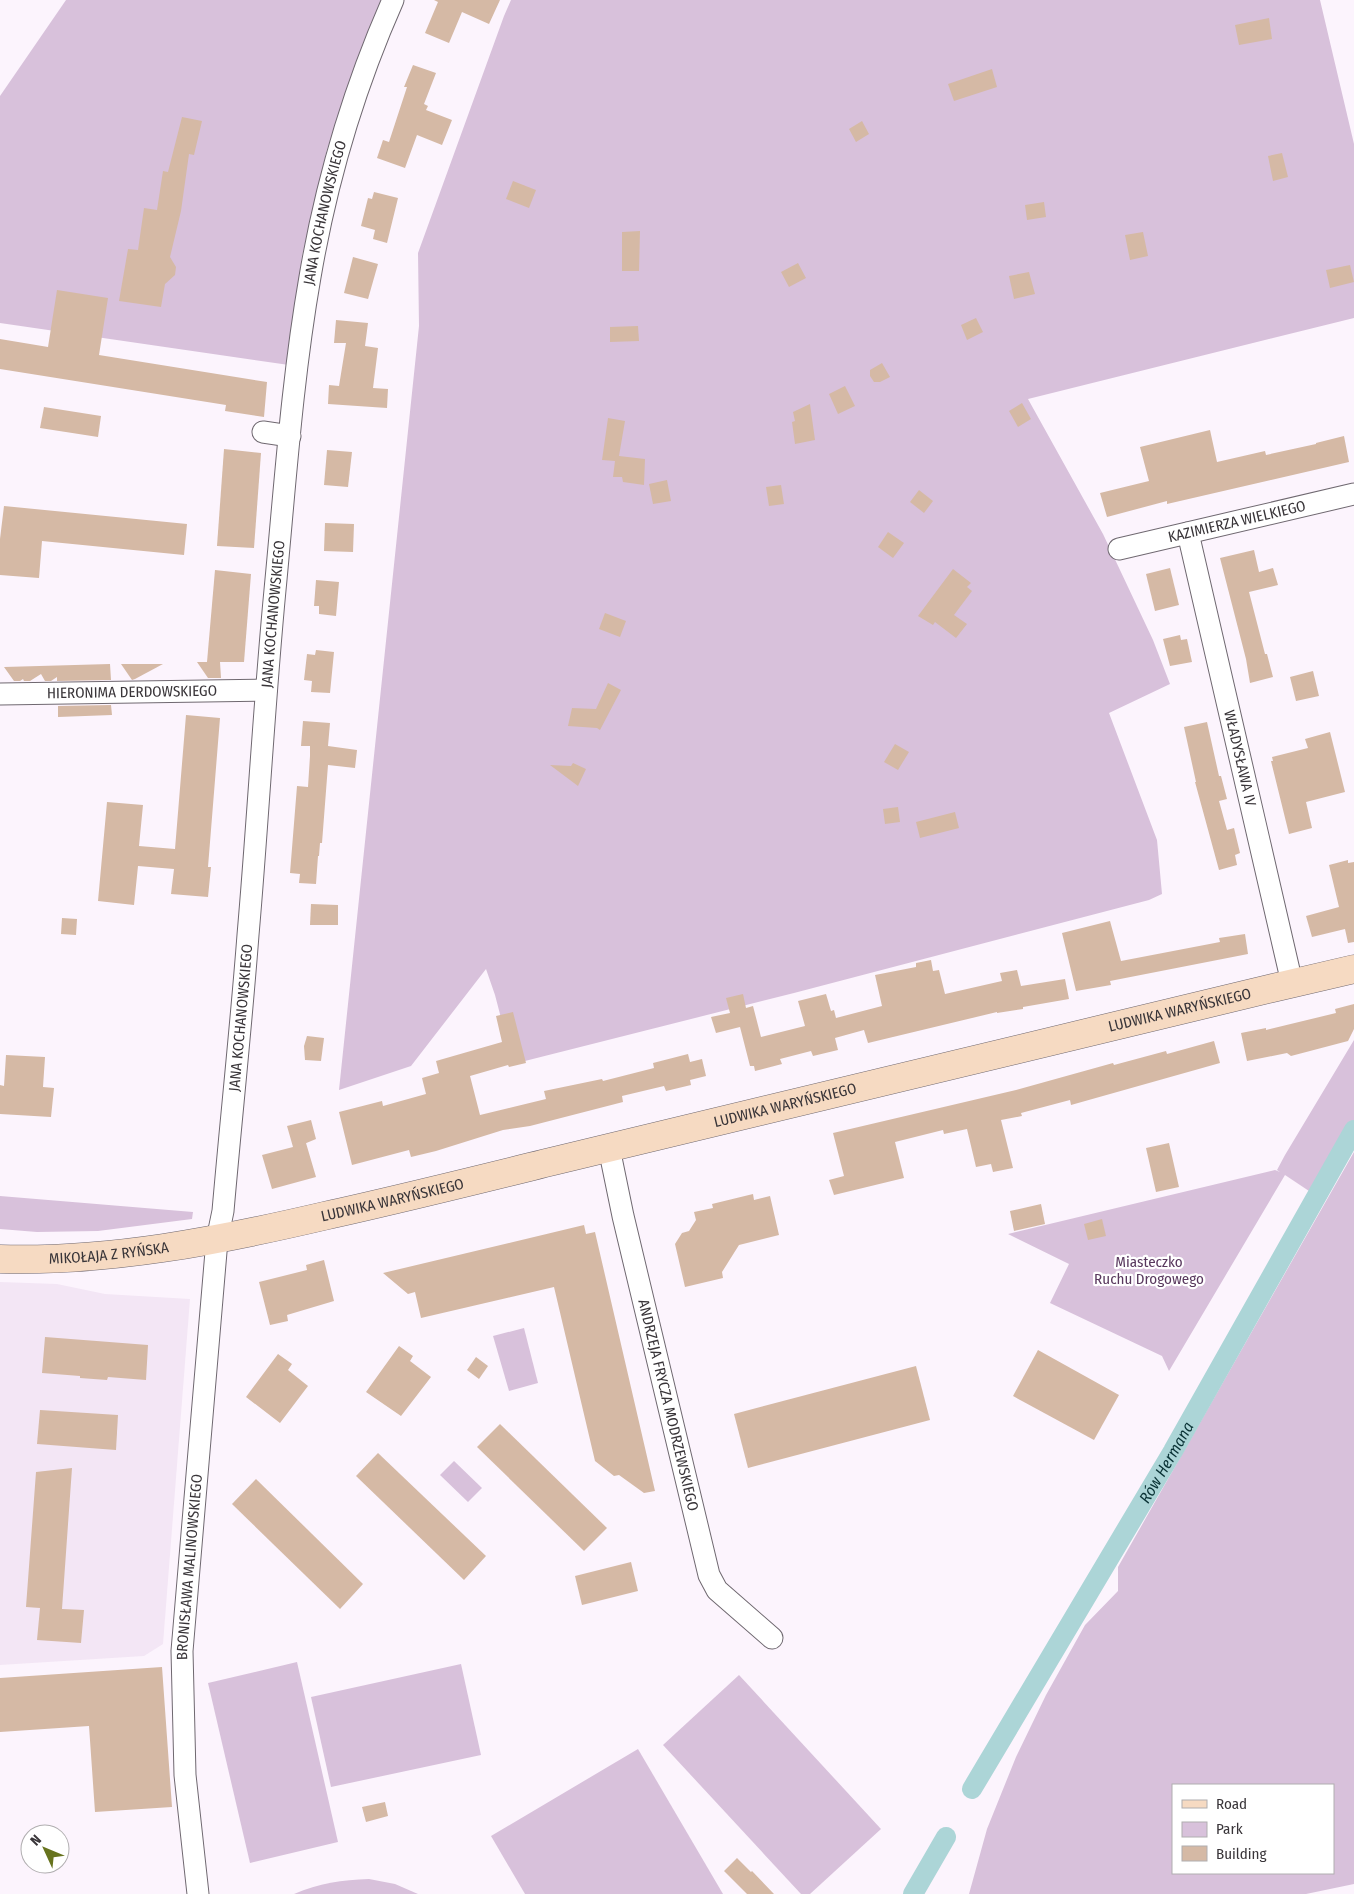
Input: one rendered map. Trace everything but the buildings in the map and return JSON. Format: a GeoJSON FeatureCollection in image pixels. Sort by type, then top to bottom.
{"type":"FeatureCollection","features":[{"type":"Feature","properties":{"kind":"street","name":"JANA KOCHANOWSKIEGO"},"geometry":{"type":"LineString","coordinates":[[217,1240],[222,1211],[248,936],[266,690],[290,436],[304,316],[322,216],[372,47],[393,0]]}},
{"type":"Feature","properties":{"kind":"street"},"geometry":{"type":"LineString","coordinates":[[263,432],[290,436]]}},
{"type":"Feature","properties":{"kind":"street","name":"KAZIMIERZA WIELKIEGO"},"geometry":{"type":"LineString","coordinates":[[1119,549],[1354,494]]}},
{"type":"Feature","properties":{"kind":"street","name":"WŁADYSŁAWA IV"},"geometry":{"type":"LineString","coordinates":[[1188,534],[1292,983]]}},
{"type":"Feature","properties":{"kind":"street","name":"HIERONIMA DERDOWSKIEGO"},"geometry":{"type":"LineString","coordinates":[[0,694],[266,690]]}},
{"type":"Feature","properties":{"kind":"street","name":"LUDWIKA WARYŃSKIEGO"},"geometry":{"type":"LineString","coordinates":[[217,1240],[358,1209],[1354,969]]}},
{"type":"Feature","properties":{"kind":"street","name":"ANDRZEJA FRYCZA MODRZEWSKIEGO"},"geometry":{"type":"LineString","coordinates":[[609,1148],[623,1216],[710,1575],[717,1590],[772,1638]]}},
{"type":"Feature","properties":{"kind":"street","name":"MIKOŁAJA Z RYŃSKA"},"geometry":{"type":"LineString","coordinates":[[0,1259],[52,1259],[102,1256],[217,1240]]}},
{"type":"Feature","properties":{"kind":"street","name":"BRONISŁAWA MALINOWSKIEGO"},"geometry":{"type":"LineString","coordinates":[[198,1894],[185,1775],[182,1651],[217,1240]]}},
{"type":"Feature","properties":{"kind":"shaded area"},"geometry":{"type":"Polygon","coordinates":[[[0,1282],[57,1284],[105,1294],[190,1299],[163,1644],[144,1656],[0,1665],[0,1282]]]}},
{"type":"Feature","properties":{"kind":"green space"},"geometry":{"type":"Polygon","coordinates":[[[66,0],[384,0],[327,149],[302,256],[289,365],[0,323],[0,96],[66,0]]]}},
{"type":"Feature","properties":{"kind":"green space"},"geometry":{"type":"Polygon","coordinates":[[[511,0],[1320,0],[1354,144],[1354,318],[1028,399],[1103,534],[1153,640],[1170,684],[1109,713],[1157,840],[1162,894],[1149,900],[794,993],[513,1064],[495,995],[486,969],[411,1066],[339,1090],[419,326],[418,253],[511,0]]]}},
{"type":"Feature","properties":{"kind":"green space","name":"Miasteczko Ruchu Drogowego"},"geometry":{"type":"Polygon","coordinates":[[[1354,1040],[1354,1133],[1315,1195],[1285,1175],[1169,1371],[1162,1356],[1050,1303],[1069,1264],[1008,1234],[1275,1170],[1280,1172],[1277,1170],[1285,1155],[1354,1040]]]}},
{"type":"Feature","properties":{"kind":"green space"},"geometry":{"type":"Polygon","coordinates":[[[1354,1152],[1354,1884],[1306,1894],[969,1894],[987,1829],[1016,1757],[1046,1695],[1085,1625],[1118,1591],[1118,1567],[1354,1152]]]}},
{"type":"Feature","properties":{"kind":"green space"},"geometry":{"type":"Polygon","coordinates":[[[0,1196],[193,1212],[192,1219],[98,1231],[37,1232],[0,1229],[0,1196]]]}},
{"type":"Feature","properties":{"kind":"green space"},"geometry":{"type":"Polygon","coordinates":[[[524,1328],[538,1383],[509,1391],[493,1336],[524,1328]]]}},
{"type":"Feature","properties":{"kind":"green space"},"geometry":{"type":"Polygon","coordinates":[[[454,1461],[482,1488],[468,1502],[440,1475],[454,1461]]]}},
{"type":"Feature","properties":{"kind":"green space"},"geometry":{"type":"Polygon","coordinates":[[[297,1662],[338,1842],[250,1863],[208,1683],[297,1662]]]}},
{"type":"Feature","properties":{"kind":"green space"},"geometry":{"type":"Polygon","coordinates":[[[461,1664],[481,1755],[331,1787],[311,1697],[461,1664]]]}},
{"type":"Feature","properties":{"kind":"green space"},"geometry":{"type":"Polygon","coordinates":[[[739,1675],[881,1829],[810,1894],[801,1894],[663,1745],[739,1675]]]}},
{"type":"Feature","properties":{"kind":"green space"},"geometry":{"type":"Polygon","coordinates":[[[638,1749],[723,1894],[525,1894],[491,1836],[638,1749]]]}},
{"type":"Feature","properties":{"kind":"green space"},"geometry":{"type":"Polygon","coordinates":[[[369,1879],[395,1884],[418,1894],[294,1894],[312,1887],[331,1883],[369,1879]]]}},
{"type":"Feature","properties":{"kind":"waterway","name":"Rów Hermana"},"geometry":{"type":"LineString","coordinates":[[972,1789],[1173,1451],[1354,1130]]}},
{"type":"Feature","properties":{"kind":"waterway","name":"Rów Hermana"},"geometry":{"type":"LineString","coordinates":[[913,1894],[946,1837]]}}]}
